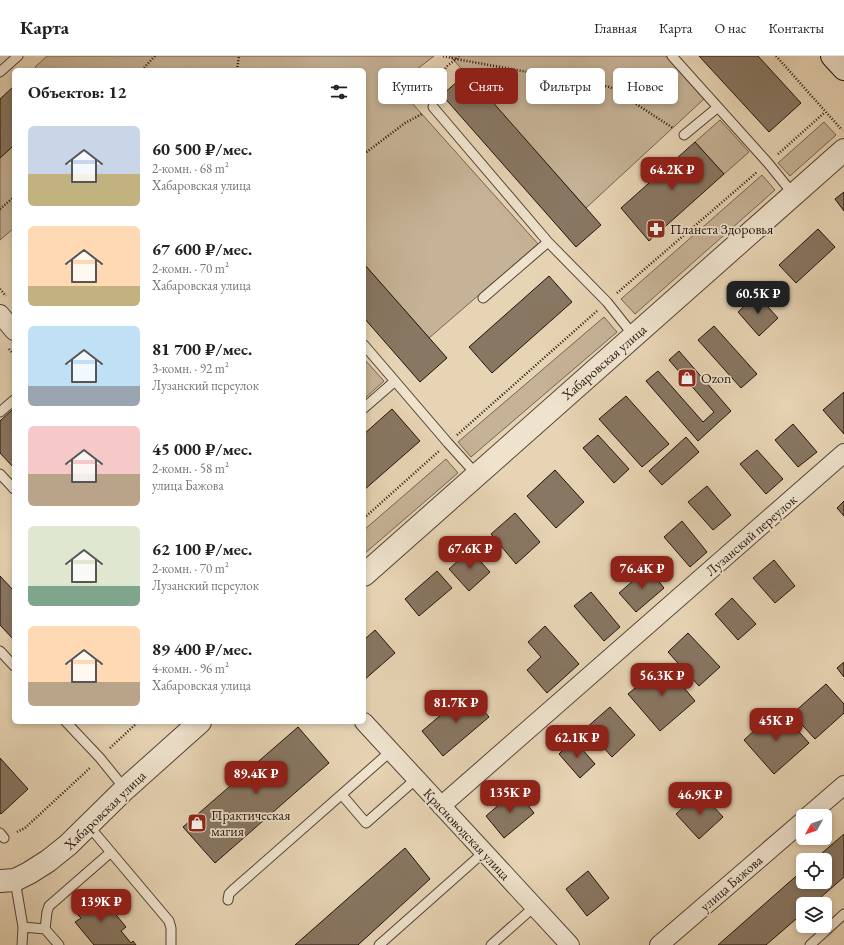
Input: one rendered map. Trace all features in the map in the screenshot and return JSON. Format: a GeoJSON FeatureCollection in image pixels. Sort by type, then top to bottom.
{"type":"FeatureCollection","features":[{"type":"Feature","properties":{"kind":"street"},"geometry":{"type":"LineString","coordinates":[[832,56],[844,69]]}},
{"type":"Feature","properties":{"kind":"street","name":"Хабаровская улица"},"geometry":{"type":"LineString","coordinates":[[366,573],[844,150]]}},
{"type":"Feature","properties":{"kind":"street"},"geometry":{"type":"LineString","coordinates":[[0,314],[12,329]]}},
{"type":"Feature","properties":{"kind":"street","name":"Лузанский переулок"},"geometry":{"type":"LineString","coordinates":[[441,806],[844,453]]}},
{"type":"Feature","properties":{"kind":"street","name":"Хабаровская улица"},"geometry":{"type":"LineString","coordinates":[[8,881],[29,874],[68,845],[125,789],[198,724]]}},
{"type":"Feature","properties":{"kind":"street","name":"Красноводская улица"},"geometry":{"type":"LineString","coordinates":[[366,724],[534,908],[570,945]]}},
{"type":"Feature","properties":{"kind":"street"},"geometry":{"type":"LineString","coordinates":[[816,809],[844,785]]}},
{"type":"Feature","properties":{"kind":"street","name":"улица Бажова"},"geometry":{"type":"LineString","coordinates":[[659,945],[796,827]]}},
{"type":"Feature","properties":{"kind":"lane"},"geometry":{"type":"LineString","coordinates":[[0,72],[18,56]]}},
{"type":"Feature","properties":{"kind":"lane"},"geometry":{"type":"LineString","coordinates":[[672,56],[794,194]]}},
{"type":"Feature","properties":{"kind":"lane"},"geometry":{"type":"LineString","coordinates":[[684,135],[718,107]]}},
{"type":"Feature","properties":{"kind":"lane"},"geometry":{"type":"LineString","coordinates":[[433,108],[548,242],[607,302],[634,336]]}},
{"type":"Feature","properties":{"kind":"lane"},"geometry":{"type":"LineString","coordinates":[[483,298],[548,242]]}},
{"type":"Feature","properties":{"kind":"lane"},"geometry":{"type":"LineString","coordinates":[[366,348],[477,475]]}},
{"type":"Feature","properties":{"kind":"lane"},"geometry":{"type":"LineString","coordinates":[[366,406],[395,381]]}},
{"type":"Feature","properties":{"kind":"lane"},"geometry":{"type":"LineString","coordinates":[[0,412],[12,402]]}},
{"type":"Feature","properties":{"kind":"lane"},"geometry":{"type":"LineString","coordinates":[[0,474],[12,487]]}},
{"type":"Feature","properties":{"kind":"lane"},"geometry":{"type":"LineString","coordinates":[[0,651],[12,664]]}},
{"type":"Feature","properties":{"kind":"lane"},"geometry":{"type":"LineString","coordinates":[[68,724],[100,758],[125,789]]}},
{"type":"Feature","properties":{"kind":"lane"},"geometry":{"type":"LineString","coordinates":[[228,900],[229,894],[233,890],[391,751]]}},
{"type":"Feature","properties":{"kind":"lane"},"geometry":{"type":"LineString","coordinates":[[342,795],[366,823],[416,779]]}},
{"type":"Feature","properties":{"kind":"lane"},"geometry":{"type":"LineString","coordinates":[[88,825],[169,921],[171,928],[171,945]]}},
{"type":"Feature","properties":{"kind":"lane"},"geometry":{"type":"LineString","coordinates":[[45,929],[46,912],[49,906],[111,852]]}},
{"type":"Feature","properties":{"kind":"lane"},"geometry":{"type":"LineString","coordinates":[[379,945],[484,852]]}},
{"type":"Feature","properties":{"kind":"lane"},"geometry":{"type":"LineString","coordinates":[[8,881],[23,927],[22,945]]}},
{"type":"Feature","properties":{"kind":"lane"},"geometry":{"type":"LineString","coordinates":[[491,945],[534,908]]}},
{"type":"Feature","properties":{"kind":"lane"},"geometry":{"type":"LineString","coordinates":[[810,945],[844,914]]}},
{"type":"Feature","properties":{"kind":"lane"},"geometry":{"type":"LineString","coordinates":[[23,927],[45,929],[59,945]]}},
{"type":"Feature","properties":{"kind":"path"},"geometry":{"type":"LineString","coordinates":[[144,68],[154,56]]}},
{"type":"Feature","properties":{"kind":"path"},"geometry":{"type":"LineString","coordinates":[[237,68],[240,56]]}},
{"type":"Feature","properties":{"kind":"path"},"geometry":{"type":"LineString","coordinates":[[443,56],[610,87],[684,135]]}},
{"type":"Feature","properties":{"kind":"path"},"geometry":{"type":"LineString","coordinates":[[366,152],[405,123],[433,108],[435,97],[446,67],[459,56]]}},
{"type":"Feature","properties":{"kind":"path"},"geometry":{"type":"LineString","coordinates":[[776,56],[844,132]]}},
{"type":"Feature","properties":{"kind":"path"},"geometry":{"type":"LineString","coordinates":[[768,163],[825,112]]}},
{"type":"Feature","properties":{"kind":"path"},"geometry":{"type":"LineString","coordinates":[[366,516],[747,180]]}},
{"type":"Feature","properties":{"kind":"path"},"geometry":{"type":"LineString","coordinates":[[0,209],[12,199]]}},
{"type":"Feature","properties":{"kind":"path"},"geometry":{"type":"LineString","coordinates":[[2,835],[25,828],[136,724]]}},
{"type":"Feature","properties":{"kind":"shaded area"},"geometry":{"type":"Polygon","coordinates":[[[47,56],[434,56],[419,68],[378,68],[378,104],[413,104],[538,244],[429,338],[366,266],[366,68],[35,67],[47,56]]]}},
{"type":"Feature","properties":{"kind":"shaded area"},"geometry":{"type":"Polygon","coordinates":[[[450,56],[666,56],[677,68],[613,68],[613,104],[678,104],[678,70],[704,99],[586,208],[493,104],[518,104],[518,68],[461,68],[450,56]]]}},
{"type":"Feature","properties":{"kind":"shaded area"},"geometry":{"type":"Polygon","coordinates":[[[720,120],[749,152],[724,174],[695,142],[720,120]]]}},
{"type":"Feature","properties":{"kind":"shaded area"},"geometry":{"type":"Polygon","coordinates":[[[824,122],[836,135],[790,176],[778,163],[824,122]]]}},
{"type":"Feature","properties":{"kind":"shaded area"},"geometry":{"type":"Polygon","coordinates":[[[12,147],[12,230],[0,240],[0,158],[12,147]]]}},
{"type":"Feature","properties":{"kind":"shaded area"},"geometry":{"type":"Polygon","coordinates":[[[762,175],[775,190],[635,314],[621,299],[762,175]]]}},
{"type":"Feature","properties":{"kind":"shaded area"},"geometry":{"type":"Polygon","coordinates":[[[604,317],[617,332],[471,457],[458,442],[604,317]]]}},
{"type":"Feature","properties":{"kind":"shaded area"},"geometry":{"type":"Polygon","coordinates":[[[366,361],[384,381],[366,397],[366,361]]]}},
{"type":"Feature","properties":{"kind":"shaded area"},"geometry":{"type":"Polygon","coordinates":[[[446,459],[458,473],[366,552],[366,528],[446,459]]]}},
{"type":"Feature","properties":{"kind":"building"},"geometry":{"type":"Polygon","coordinates":[[[699,56],[758,56],[801,103],[769,132],[699,56]]]}},
{"type":"Feature","properties":{"kind":"building"},"geometry":{"type":"Polygon","coordinates":[[[455,84],[455,104],[494,104],[601,225],[576,247],[447,101],[447,91],[455,84]]]}},
{"type":"Feature","properties":{"kind":"building"},"geometry":{"type":"Polygon","coordinates":[[[12,88],[12,147],[0,158],[0,99],[12,88]]]}},
{"type":"Feature","properties":{"kind":"building"},"geometry":{"type":"Polygon","coordinates":[[[695,142],[724,174],[649,241],[621,208],[695,142]]]}},
{"type":"Feature","properties":{"kind":"building"},"geometry":{"type":"Polygon","coordinates":[[[844,192],[844,211],[835,199],[844,192]]]}},
{"type":"Feature","properties":{"kind":"building"},"geometry":{"type":"Polygon","coordinates":[[[818,229],[835,247],[796,283],[779,265],[818,229]]]}},
{"type":"Feature","properties":{"kind":"building"},"geometry":{"type":"Polygon","coordinates":[[[366,266],[447,358],[420,382],[366,320],[366,266]]]}},
{"type":"Feature","properties":{"kind":"building"},"geometry":{"type":"Polygon","coordinates":[[[549,276],[572,302],[492,373],[469,347],[549,276]]]}},
{"type":"Feature","properties":{"kind":"building"},"geometry":{"type":"Polygon","coordinates":[[[757,295],[778,318],[759,336],[738,312],[757,295]]]}},
{"type":"Feature","properties":{"kind":"building"},"geometry":{"type":"Polygon","coordinates":[[[714,326],[757,374],[741,388],[698,340],[714,326]]]}},
{"type":"Feature","properties":{"kind":"building"},"geometry":{"type":"Polygon","coordinates":[[[679,351],[731,411],[698,441],[646,381],[658,371],[703,422],[714,412],[669,360],[679,351]]]}},
{"type":"Feature","properties":{"kind":"building"},"geometry":{"type":"Polygon","coordinates":[[[844,392],[844,434],[823,410],[844,392]]]}},
{"type":"Feature","properties":{"kind":"building"},"geometry":{"type":"Polygon","coordinates":[[[626,396],[669,444],[642,467],[599,419],[626,396]]]}},
{"type":"Feature","properties":{"kind":"building"},"geometry":{"type":"Polygon","coordinates":[[[392,409],[420,441],[366,488],[366,432],[392,409]]]}},
{"type":"Feature","properties":{"kind":"building"},"geometry":{"type":"Polygon","coordinates":[[[12,410],[12,466],[0,453],[0,421],[12,410]]]}},
{"type":"Feature","properties":{"kind":"building"},"geometry":{"type":"Polygon","coordinates":[[[793,424],[817,452],[798,467],[775,440],[793,424]]]}},
{"type":"Feature","properties":{"kind":"building"},"geometry":{"type":"Polygon","coordinates":[[[598,435],[629,469],[614,483],[583,448],[598,435]]]}},
{"type":"Feature","properties":{"kind":"building"},"geometry":{"type":"Polygon","coordinates":[[[686,437],[699,452],[662,485],[649,471],[686,437]]]}},
{"type":"Feature","properties":{"kind":"building"},"geometry":{"type":"Polygon","coordinates":[[[757,450],[783,479],[766,494],[740,464],[757,450]]]}},
{"type":"Feature","properties":{"kind":"building"},"geometry":{"type":"Polygon","coordinates":[[[555,470],[584,502],[556,528],[527,496],[555,470]]]}},
{"type":"Feature","properties":{"kind":"building"},"geometry":{"type":"Polygon","coordinates":[[[707,486],[731,515],[713,530],[688,502],[707,486]]]}},
{"type":"Feature","properties":{"kind":"building"},"geometry":{"type":"Polygon","coordinates":[[[844,501],[844,516],[837,508],[844,501]]]}},
{"type":"Feature","properties":{"kind":"building"},"geometry":{"type":"Polygon","coordinates":[[[515,513],[540,542],[516,564],[491,534],[515,513]]]}},
{"type":"Feature","properties":{"kind":"building"},"geometry":{"type":"Polygon","coordinates":[[[682,521],[707,552],[690,567],[664,537],[682,521]]]}},
{"type":"Feature","properties":{"kind":"building"},"geometry":{"type":"Polygon","coordinates":[[[470,550],[490,572],[469,591],[449,569],[470,550]]]}},
{"type":"Feature","properties":{"kind":"building"},"geometry":{"type":"Polygon","coordinates":[[[774,560],[795,586],[775,603],[753,578],[774,560]]]}},
{"type":"Feature","properties":{"kind":"building"},"geometry":{"type":"Polygon","coordinates":[[[648,568],[664,588],[636,612],[619,593],[648,568]]]}},
{"type":"Feature","properties":{"kind":"building"},"geometry":{"type":"Polygon","coordinates":[[[437,571],[452,588],[419,616],[405,599],[437,571]]]}},
{"type":"Feature","properties":{"kind":"building"},"geometry":{"type":"Polygon","coordinates":[[[0,576],[12,589],[12,638],[0,625],[0,576]]]}},
{"type":"Feature","properties":{"kind":"building"},"geometry":{"type":"Polygon","coordinates":[[[591,592],[620,627],[604,641],[574,606],[591,592]]]}},
{"type":"Feature","properties":{"kind":"building"},"geometry":{"type":"Polygon","coordinates":[[[732,598],[756,624],[738,640],[715,614],[732,598]]]}},
{"type":"Feature","properties":{"kind":"building"},"geometry":{"type":"Polygon","coordinates":[[[545,626],[579,664],[547,693],[527,670],[541,657],[528,642],[545,626]]]}},
{"type":"Feature","properties":{"kind":"building"},"geometry":{"type":"Polygon","coordinates":[[[375,630],[395,653],[366,678],[366,638],[375,630]]]}},
{"type":"Feature","properties":{"kind":"building"},"geometry":{"type":"Polygon","coordinates":[[[688,633],[720,667],[699,686],[668,652],[688,633]]]}},
{"type":"Feature","properties":{"kind":"building"},"geometry":{"type":"Polygon","coordinates":[[[844,662],[844,677],[837,668],[844,662]]]}},
{"type":"Feature","properties":{"kind":"building"},"geometry":{"type":"Polygon","coordinates":[[[664,664],[695,701],[660,731],[628,694],[664,664]]]}},
{"type":"Feature","properties":{"kind":"building"},"geometry":{"type":"Polygon","coordinates":[[[826,684],[844,704],[844,713],[815,739],[792,714],[826,684]]]}},
{"type":"Feature","properties":{"kind":"building"},"geometry":{"type":"Polygon","coordinates":[[[468,692],[489,717],[443,756],[422,731],[468,692]]]}},
{"type":"Feature","properties":{"kind":"building"},"geometry":{"type":"Polygon","coordinates":[[[610,707],[635,735],[612,757],[586,728],[610,707]]]}},
{"type":"Feature","properties":{"kind":"building"},"geometry":{"type":"Polygon","coordinates":[[[778,709],[809,743],[774,774],[744,740],[778,709]]]}},
{"type":"Feature","properties":{"kind":"building"},"geometry":{"type":"Polygon","coordinates":[[[298,727],[329,763],[215,863],[183,827],[298,727]]]}},
{"type":"Feature","properties":{"kind":"building"},"geometry":{"type":"Polygon","coordinates":[[[574,740],[595,764],[580,778],[559,754],[574,740]]]}},
{"type":"Feature","properties":{"kind":"building"},"geometry":{"type":"Polygon","coordinates":[[[0,758],[28,789],[1,814],[0,813],[0,758]]]}},
{"type":"Feature","properties":{"kind":"building"},"geometry":{"type":"Polygon","coordinates":[[[516,790],[534,813],[504,838],[486,816],[516,790]]]}},
{"type":"Feature","properties":{"kind":"building"},"geometry":{"type":"Polygon","coordinates":[[[700,792],[723,817],[699,839],[676,814],[700,792]]]}},
{"type":"Feature","properties":{"kind":"building"},"geometry":{"type":"Polygon","coordinates":[[[844,834],[844,877],[832,887],[832,853],[822,853],[844,834]]]}},
{"type":"Feature","properties":{"kind":"building"},"geometry":{"type":"Polygon","coordinates":[[[405,848],[430,879],[358,945],[295,945],[405,848]]]}},
{"type":"Feature","properties":{"kind":"building"},"geometry":{"type":"Polygon","coordinates":[[[588,871],[609,898],[587,916],[566,889],[588,871]]]}},
{"type":"Feature","properties":{"kind":"building"},"geometry":{"type":"Polygon","coordinates":[[[796,876],[796,889],[830,889],[821,897],[796,897],[796,919],[766,945],[718,945],[796,876]]]}},
{"type":"Feature","properties":{"kind":"building"},"geometry":{"type":"Polygon","coordinates":[[[89,896],[97,899],[100,903],[104,900],[126,927],[121,931],[131,943],[133,941],[136,945],[94,945],[75,922],[81,918],[76,911],[78,902],[89,896]]]}},
{"type":"Feature","properties":{"kind":"place","name":"Планета Здоровья"},"geometry":{"type":"Point","coordinates":[656,229]}},
{"type":"Feature","properties":{"kind":"place","name":"Ozon"},"geometry":{"type":"Point","coordinates":[687,378]}},
{"type":"Feature","properties":{"kind":"place","name":"Практическая магия"},"geometry":{"type":"Point","coordinates":[197,823]}}]}
